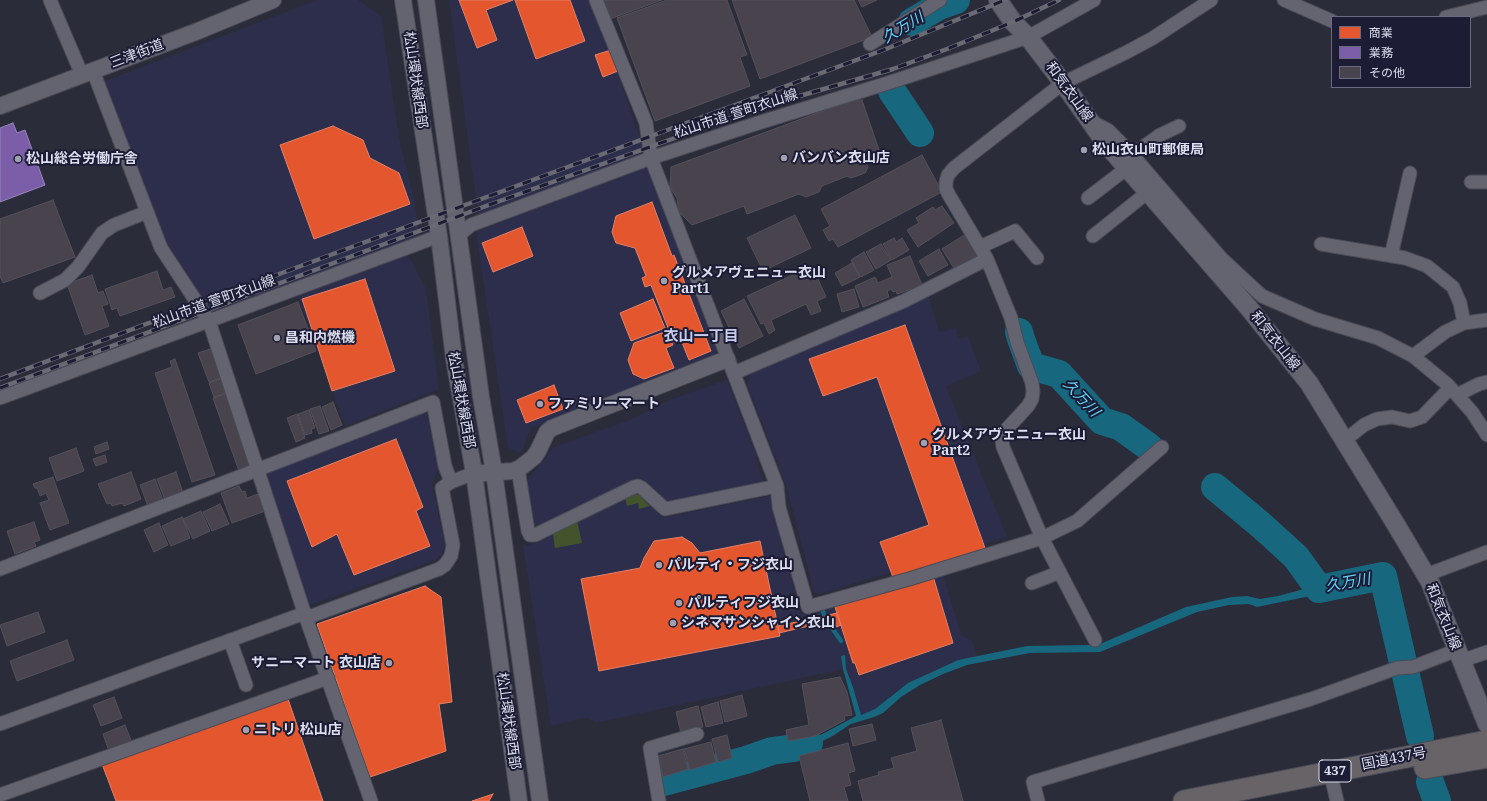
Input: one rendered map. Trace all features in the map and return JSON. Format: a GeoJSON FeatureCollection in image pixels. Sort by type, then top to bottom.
{"type":"FeatureCollection","features":[{"type":"Feature","properties":{"kind":"highway","name":"国道437号"},"geometry":{"type":"LineString","coordinates":[[1184,801],[1333,786],[1487,741]]}},
{"type":"Feature","properties":{"kind":"highway","name":"国道437号"},"geometry":{"type":"LineString","coordinates":[[1254,801],[1487,757]]}},
{"type":"Feature","properties":{"kind":"main road","name":"和気衣山線"},"geometry":{"type":"LineString","coordinates":[[998,0],[1063,83],[1107,145],[1130,161],[1148,192],[1248,307],[1309,383],[1426,575],[1487,724]]}},
{"type":"Feature","properties":{"kind":"street"},"geometry":{"type":"LineString","coordinates":[[50,0],[87,73],[161,248],[209,321],[305,615],[371,801]]}},
{"type":"Feature","properties":{"kind":"street","name":"三津街道"},"geometry":{"type":"LineString","coordinates":[[0,106],[198,31],[273,0]]}},
{"type":"Feature","properties":{"kind":"street","name":"松山環状線西部"},"geometry":{"type":"LineString","coordinates":[[404,0],[439,236],[454,359],[474,474],[519,801]]}},
{"type":"Feature","properties":{"kind":"street","name":"松山環状線西部"},"geometry":{"type":"LineString","coordinates":[[426,0],[481,397],[494,472],[540,801]]}},
{"type":"Feature","properties":{"kind":"street"},"geometry":{"type":"LineString","coordinates":[[596,0],[646,123],[651,158],[777,486],[779,507],[808,608],[1042,538],[1077,521],[1162,447]]}},
{"type":"Feature","properties":{"kind":"street"},"geometry":{"type":"LineString","coordinates":[[870,44],[940,0]]}},
{"type":"Feature","properties":{"kind":"street","name":"松山市道 萱町衣山線"},"geometry":{"type":"LineString","coordinates":[[459,235],[471,225],[651,158],[1028,37],[1094,0]]}},
{"type":"Feature","properties":{"kind":"street"},"geometry":{"type":"LineString","coordinates":[[1095,640],[1042,538],[1002,444],[1005,431],[1030,402],[1033,395],[1033,387],[1017,342],[1012,318],[987,259],[947,192],[946,185],[948,175],[954,168],[1063,83],[1153,38],[1211,0]]}},
{"type":"Feature","properties":{"kind":"street"},"geometry":{"type":"LineString","coordinates":[[1284,0],[1331,21]]}},
{"type":"Feature","properties":{"kind":"street"},"geometry":{"type":"LineString","coordinates":[[1450,16],[1487,7]]}},
{"type":"Feature","properties":{"kind":"street"},"geometry":{"type":"LineString","coordinates":[[1088,198],[1160,135],[1179,126]]}},
{"type":"Feature","properties":{"kind":"street"},"geometry":{"type":"LineString","coordinates":[[1130,161],[1221,258],[1262,296],[1315,319],[1378,338],[1413,356],[1454,391],[1472,412],[1487,435]]}},
{"type":"Feature","properties":{"kind":"street"},"geometry":{"type":"LineString","coordinates":[[1391,256],[1410,173]]}},
{"type":"Feature","properties":{"kind":"street"},"geometry":{"type":"LineString","coordinates":[[1471,182],[1487,182]]}},
{"type":"Feature","properties":{"kind":"street"},"geometry":{"type":"LineString","coordinates":[[1093,236],[1148,192]]}},
{"type":"Feature","properties":{"kind":"street"},"geometry":{"type":"LineString","coordinates":[[40,293],[65,280],[78,267],[102,233],[114,225],[147,212]]}},
{"type":"Feature","properties":{"kind":"street"},"geometry":{"type":"LineString","coordinates":[[980,247],[1016,231],[1036,258]]}},
{"type":"Feature","properties":{"kind":"street","name":"松山市道 萱町衣山線"},"geometry":{"type":"LineString","coordinates":[[0,398],[439,236]]}},
{"type":"Feature","properties":{"kind":"street"},"geometry":{"type":"LineString","coordinates":[[1321,244],[1405,258],[1427,266],[1453,287],[1460,303],[1464,323]]}},
{"type":"Feature","properties":{"kind":"street"},"geometry":{"type":"LineString","coordinates":[[0,724],[230,640],[438,569],[445,565],[451,556],[452,545],[442,488],[451,482],[474,474],[513,471],[518,469],[534,458],[547,432],[552,428],[731,366],[904,300],[987,259]]}},
{"type":"Feature","properties":{"kind":"street"},"geometry":{"type":"LineString","coordinates":[[1413,356],[1446,332],[1464,323],[1487,320]]}},
{"type":"Feature","properties":{"kind":"street"},"geometry":{"type":"LineString","coordinates":[[1344,441],[1364,425],[1377,419],[1392,417],[1410,421],[1422,417],[1454,391],[1487,382]]}},
{"type":"Feature","properties":{"kind":"street"},"geometry":{"type":"LineString","coordinates":[[0,569],[432,402],[445,466],[451,482]]}},
{"type":"Feature","properties":{"kind":"street"},"geometry":{"type":"LineString","coordinates":[[518,469],[528,531],[530,534],[535,535],[638,486],[665,509],[777,486]]}},
{"type":"Feature","properties":{"kind":"street"},"geometry":{"type":"LineString","coordinates":[[1426,575],[1487,552]]}},
{"type":"Feature","properties":{"kind":"street"},"geometry":{"type":"LineString","coordinates":[[1032,583],[1060,572]]}},
{"type":"Feature","properties":{"kind":"street"},"geometry":{"type":"LineString","coordinates":[[230,640],[246,685]]}},
{"type":"Feature","properties":{"kind":"street"},"geometry":{"type":"LineString","coordinates":[[1038,801],[1033,782],[1312,699],[1397,668],[1413,667],[1459,655],[1487,652]]}},
{"type":"Feature","properties":{"kind":"street"},"geometry":{"type":"LineString","coordinates":[[0,795],[328,678]]}},
{"type":"Feature","properties":{"kind":"street"},"geometry":{"type":"LineString","coordinates":[[659,801],[650,748],[697,734]]}},
{"type":"Feature","properties":{"kind":"shaded area"},"geometry":{"type":"Polygon","coordinates":[[[317,0],[358,0],[381,16],[399,138],[414,200],[420,236],[207,315],[162,238],[103,82],[317,0]]]}},
{"type":"Feature","properties":{"kind":"shaded area"},"geometry":{"type":"Polygon","coordinates":[[[449,0],[593,0],[645,153],[479,214],[449,0]]]}},
{"type":"Feature","properties":{"kind":"shaded area"},"geometry":{"type":"Polygon","coordinates":[[[645,167],[649,170],[717,345],[715,355],[531,428],[521,453],[508,448],[476,232],[645,167]]]}},
{"type":"Feature","properties":{"kind":"shaded area"},"geometry":{"type":"Polygon","coordinates":[[[408,255],[426,289],[439,389],[345,426],[298,296],[408,255]]]}},
{"type":"Feature","properties":{"kind":"shaded area","name":"パルティフジ衣山"},"geometry":{"type":"Polygon","coordinates":[[[928,294],[939,332],[956,328],[958,339],[968,337],[981,371],[946,386],[1007,537],[819,594],[814,592],[787,488],[747,384],[751,373],[928,294]]]}},
{"type":"Feature","properties":{"kind":"shaded area"},"geometry":{"type":"Polygon","coordinates":[[[727,380],[757,457],[755,458],[763,482],[668,502],[644,479],[637,478],[539,527],[533,525],[526,482],[554,447],[630,420],[672,399],[727,380]]]}},
{"type":"Feature","properties":{"kind":"shaded area"},"geometry":{"type":"Polygon","coordinates":[[[420,408],[427,414],[439,466],[432,486],[445,546],[438,559],[308,606],[262,469],[420,408]]]}},
{"type":"Feature","properties":{"kind":"shaded area","name":"パルティフジ衣山"},"geometry":{"type":"Polygon","coordinates":[[[633,494],[640,496],[663,518],[769,496],[801,614],[942,571],[961,635],[972,641],[977,656],[958,660],[924,675],[897,690],[875,709],[861,715],[846,669],[845,655],[841,656],[843,669],[596,723],[588,718],[581,718],[551,726],[523,545],[530,546],[633,494]],[[832,625],[829,626],[839,642],[842,640],[832,625]]]}},
{"type":"Feature","properties":{"kind":"shaded area"},"geometry":{"type":"Polygon","coordinates":[[[1315,586],[1320,594],[1257,607],[1249,604],[1229,605],[1197,612],[1100,652],[1030,653],[967,665],[920,685],[901,697],[883,713],[851,724],[831,737],[795,751],[772,754],[772,747],[791,745],[815,738],[856,716],[843,669],[841,656],[845,655],[846,669],[861,715],[875,709],[908,683],[958,660],[1027,646],[1100,644],[1186,607],[1232,597],[1247,596],[1260,599],[1278,596],[1315,586]]]}},
{"type":"Feature","properties":{"kind":"green space"},"geometry":{"type":"Polygon","coordinates":[[[633,494],[640,496],[650,506],[639,509],[638,503],[627,506],[625,498],[633,494]]]}},
{"type":"Feature","properties":{"kind":"green space"},"geometry":{"type":"Polygon","coordinates":[[[577,521],[582,543],[555,548],[553,534],[577,521]]]}},
{"type":"Feature","properties":{"kind":"building: 商業"},"geometry":{"type":"Polygon","coordinates":[[[459,0],[513,0],[486,10],[497,40],[477,48],[459,0]]]}},
{"type":"Feature","properties":{"kind":"building: 商業"},"geometry":{"type":"Polygon","coordinates":[[[515,0],[570,0],[585,41],[536,59],[515,0]]]}},
{"type":"Feature","properties":{"kind":"building: 商業"},"geometry":{"type":"Polygon","coordinates":[[[611,50],[618,71],[603,77],[595,55],[611,50]]]}},
{"type":"Feature","properties":{"kind":"building: 商業"},"geometry":{"type":"Polygon","coordinates":[[[333,126],[363,140],[370,158],[399,173],[410,204],[314,239],[280,145],[333,126]]]}},
{"type":"Feature","properties":{"kind":"building: 商業","name":"グルメアヴェニュー衣山 Part1"},"geometry":{"type":"Polygon","coordinates":[[[652,202],[672,256],[674,255],[711,351],[689,360],[681,340],[674,343],[651,285],[645,287],[642,278],[646,276],[635,248],[616,243],[612,232],[616,216],[652,202]]]}},
{"type":"Feature","properties":{"kind":"building: 商業"},"geometry":{"type":"Polygon","coordinates":[[[522,227],[533,256],[493,272],[482,243],[522,227]]]}},
{"type":"Feature","properties":{"kind":"building: 商業"},"geometry":{"type":"Polygon","coordinates":[[[365,279],[395,371],[332,391],[302,299],[365,279]]]}},
{"type":"Feature","properties":{"kind":"building: 商業"},"geometry":{"type":"Polygon","coordinates":[[[653,299],[665,328],[631,341],[620,313],[653,299]]]}},
{"type":"Feature","properties":{"kind":"building: 商業","name":"グルメアヴェニュー衣山 Part2"},"geometry":{"type":"Polygon","coordinates":[[[905,325],[985,548],[894,580],[880,542],[929,525],[877,377],[823,396],[809,359],[905,325]]]}},
{"type":"Feature","properties":{"kind":"building: 商業"},"geometry":{"type":"Polygon","coordinates":[[[667,331],[673,345],[666,348],[674,368],[644,379],[633,374],[628,360],[634,343],[667,331]]]}},
{"type":"Feature","properties":{"kind":"building: 商業","name":"ファミリーマート"},"geometry":{"type":"Polygon","coordinates":[[[554,385],[563,409],[526,423],[517,400],[554,385]]]}},
{"type":"Feature","properties":{"kind":"building: 商業"},"geometry":{"type":"Polygon","coordinates":[[[396,439],[423,507],[416,511],[430,546],[354,575],[337,534],[312,547],[287,481],[396,439]]]}},
{"type":"Feature","properties":{"kind":"building: 商業","name":"パルティフジ衣山"},"geometry":{"type":"Polygon","coordinates":[[[682,537],[692,543],[700,553],[760,541],[780,636],[599,671],[581,579],[640,568],[654,541],[682,537]]]}},
{"type":"Feature","properties":{"kind":"building: 商業","name":"パルティフジ衣山"},"geometry":{"type":"Polygon","coordinates":[[[933,576],[953,643],[859,675],[855,663],[853,663],[835,607],[933,576]]]}},
{"type":"Feature","properties":{"kind":"building: 商業","name":"サニーマート 衣山店"},"geometry":{"type":"Polygon","coordinates":[[[425,586],[441,597],[452,702],[439,704],[446,751],[370,777],[317,624],[425,586]]]}},
{"type":"Feature","properties":{"kind":"building: 商業"},"geometry":{"type":"Polygon","coordinates":[[[837,613],[841,625],[836,627],[834,620],[779,633],[778,626],[837,613]]]}},
{"type":"Feature","properties":{"kind":"building: 商業","name":"ニトリ 松山店"},"geometry":{"type":"Polygon","coordinates":[[[287,696],[323,801],[116,801],[102,764],[287,696]]]}},
{"type":"Feature","properties":{"kind":"building: 商業"},"geometry":{"type":"Polygon","coordinates":[[[493,794],[489,801],[472,801],[493,794]]]}},
{"type":"Feature","properties":{"kind":"building: 業務","name":"松山総合労働庁舎"},"geometry":{"type":"Polygon","coordinates":[[[13,123],[17,133],[25,130],[45,185],[0,202],[0,128],[13,123]]]}},
{"type":"Feature","properties":{"kind":"building: その他"},"geometry":{"type":"Polygon","coordinates":[[[602,0],[662,0],[610,19],[602,0]]]}},
{"type":"Feature","properties":{"kind":"building: その他"},"geometry":{"type":"Polygon","coordinates":[[[667,0],[727,0],[747,55],[740,57],[750,86],[655,121],[617,18],[667,0]]]}},
{"type":"Feature","properties":{"kind":"building: その他"},"geometry":{"type":"Polygon","coordinates":[[[732,0],[854,0],[872,37],[760,79],[732,0]]]}},
{"type":"Feature","properties":{"kind":"building: その他"},"geometry":{"type":"Polygon","coordinates":[[[858,0],[877,0],[862,7],[858,0]]]}},
{"type":"Feature","properties":{"kind":"building: その他","name":"バンバン衣山店"},"geometry":{"type":"Polygon","coordinates":[[[861,97],[881,156],[865,161],[868,167],[865,173],[851,178],[847,176],[822,186],[819,192],[806,197],[799,194],[747,214],[744,206],[692,225],[679,212],[677,198],[670,187],[671,167],[861,97]]]}},
{"type":"Feature","properties":{"kind":"building: その他"},"geometry":{"type":"Polygon","coordinates":[[[922,155],[942,192],[838,247],[833,239],[829,241],[823,230],[830,226],[821,209],[922,155]]]}},
{"type":"Feature","properties":{"kind":"building: その他"},"geometry":{"type":"Polygon","coordinates":[[[53,200],[75,257],[3,283],[0,276],[0,219],[53,200]]]}},
{"type":"Feature","properties":{"kind":"building: その他"},"geometry":{"type":"Polygon","coordinates":[[[942,206],[954,223],[918,247],[907,230],[919,223],[916,218],[933,207],[935,210],[942,206]]]}},
{"type":"Feature","properties":{"kind":"building: その他"},"geometry":{"type":"Polygon","coordinates":[[[795,215],[811,248],[763,271],[747,238],[795,215]]]}},
{"type":"Feature","properties":{"kind":"building: その他"},"geometry":{"type":"Polygon","coordinates":[[[966,234],[978,255],[955,270],[942,249],[966,234]]]}},
{"type":"Feature","properties":{"kind":"building: その他"},"geometry":{"type":"Polygon","coordinates":[[[894,238],[896,242],[902,238],[909,250],[892,260],[883,244],[894,238]]]}},
{"type":"Feature","properties":{"kind":"building: その他"},"geometry":{"type":"Polygon","coordinates":[[[881,244],[891,260],[876,269],[866,252],[881,244]]]}},
{"type":"Feature","properties":{"kind":"building: その他"},"geometry":{"type":"Polygon","coordinates":[[[939,249],[948,265],[928,276],[919,261],[939,249]]]}},
{"type":"Feature","properties":{"kind":"building: その他"},"geometry":{"type":"Polygon","coordinates":[[[864,252],[874,270],[861,277],[851,260],[864,252]]]}},
{"type":"Feature","properties":{"kind":"building: その他"},"geometry":{"type":"Polygon","coordinates":[[[910,256],[922,285],[897,294],[896,291],[893,292],[891,289],[887,291],[889,297],[863,307],[855,286],[875,277],[878,283],[892,277],[887,265],[910,256]]]}},
{"type":"Feature","properties":{"kind":"building: その他"},"geometry":{"type":"Polygon","coordinates":[[[852,263],[860,277],[842,286],[835,273],[852,263]]]}},
{"type":"Feature","properties":{"kind":"building: その他"},"geometry":{"type":"Polygon","coordinates":[[[812,266],[826,297],[817,301],[821,311],[811,315],[806,304],[771,320],[775,330],[769,334],[764,323],[761,324],[747,296],[812,266]]]}},
{"type":"Feature","properties":{"kind":"building: その他"},"geometry":{"type":"Polygon","coordinates":[[[157,271],[163,290],[171,287],[175,297],[120,316],[117,308],[112,310],[105,289],[157,271]]]}},
{"type":"Feature","properties":{"kind":"building: その他"},"geometry":{"type":"Polygon","coordinates":[[[92,275],[98,293],[103,291],[108,304],[102,306],[109,326],[85,335],[67,284],[92,275]]]}},
{"type":"Feature","properties":{"kind":"building: その他"},"geometry":{"type":"Polygon","coordinates":[[[854,289],[859,307],[842,312],[837,294],[854,289]]]}},
{"type":"Feature","properties":{"kind":"building: その他"},"geometry":{"type":"Polygon","coordinates":[[[744,299],[763,336],[739,348],[721,311],[744,299]]]}},
{"type":"Feature","properties":{"kind":"building: その他","name":"昌和内燃機"},"geometry":{"type":"Polygon","coordinates":[[[298,302],[316,351],[256,374],[238,325],[298,302]]]}},
{"type":"Feature","properties":{"kind":"building: その他"},"geometry":{"type":"Polygon","coordinates":[[[213,348],[224,377],[209,382],[198,353],[213,348]]]}},
{"type":"Feature","properties":{"kind":"building: その他"},"geometry":{"type":"Polygon","coordinates":[[[175,359],[215,475],[192,482],[155,373],[172,367],[170,361],[175,359]]]}},
{"type":"Feature","properties":{"kind":"building: その他"},"geometry":{"type":"Polygon","coordinates":[[[224,378],[229,392],[214,397],[209,383],[224,378]]]}},
{"type":"Feature","properties":{"kind":"building: その他"},"geometry":{"type":"Polygon","coordinates":[[[228,393],[253,466],[239,471],[213,398],[228,393]]]}},
{"type":"Feature","properties":{"kind":"building: その他"},"geometry":{"type":"Polygon","coordinates":[[[333,402],[342,425],[331,430],[322,407],[333,402]]]}},
{"type":"Feature","properties":{"kind":"building: その他"},"geometry":{"type":"Polygon","coordinates":[[[320,406],[329,431],[319,434],[310,409],[320,406]]]}},
{"type":"Feature","properties":{"kind":"building: その他"},"geometry":{"type":"Polygon","coordinates":[[[309,410],[315,428],[311,429],[312,433],[305,435],[298,414],[309,410]]]}},
{"type":"Feature","properties":{"kind":"building: その他"},"geometry":{"type":"Polygon","coordinates":[[[297,414],[305,438],[296,442],[287,418],[297,414]]]}},
{"type":"Feature","properties":{"kind":"building: その他"},"geometry":{"type":"Polygon","coordinates":[[[107,442],[109,449],[96,454],[94,447],[107,442]]]}},
{"type":"Feature","properties":{"kind":"building: その他"},"geometry":{"type":"Polygon","coordinates":[[[76,448],[84,471],[57,481],[49,458],[76,448]]]}},
{"type":"Feature","properties":{"kind":"building: その他"},"geometry":{"type":"Polygon","coordinates":[[[105,455],[107,462],[96,466],[93,459],[105,455]]]}},
{"type":"Feature","properties":{"kind":"building: その他"},"geometry":{"type":"Polygon","coordinates":[[[131,472],[141,499],[124,506],[122,503],[112,506],[111,503],[107,504],[98,484],[131,472]]]}},
{"type":"Feature","properties":{"kind":"building: その他"},"geometry":{"type":"Polygon","coordinates":[[[176,472],[183,493],[165,500],[157,479],[176,472]]]}},
{"type":"Feature","properties":{"kind":"building: その他"},"geometry":{"type":"Polygon","coordinates":[[[53,477],[69,523],[50,530],[40,503],[49,500],[46,493],[40,496],[37,488],[35,488],[33,484],[53,477]]]}},
{"type":"Feature","properties":{"kind":"building: その他"},"geometry":{"type":"Polygon","coordinates":[[[155,479],[163,500],[148,506],[140,485],[155,479]]]}},
{"type":"Feature","properties":{"kind":"building: その他"},"geometry":{"type":"Polygon","coordinates":[[[239,486],[242,492],[245,491],[247,498],[261,493],[268,510],[232,523],[221,493],[239,486]]]}},
{"type":"Feature","properties":{"kind":"building: その他"},"geometry":{"type":"Polygon","coordinates":[[[220,504],[229,524],[212,531],[203,512],[220,504]]]}},
{"type":"Feature","properties":{"kind":"building: その他"},"geometry":{"type":"Polygon","coordinates":[[[201,511],[210,531],[193,539],[183,519],[201,511]]]}},
{"type":"Feature","properties":{"kind":"building: その他"},"geometry":{"type":"Polygon","coordinates":[[[182,517],[190,538],[171,546],[162,526],[182,517]]]}},
{"type":"Feature","properties":{"kind":"building: その他"},"geometry":{"type":"Polygon","coordinates":[[[34,522],[40,540],[34,542],[36,546],[15,554],[7,531],[34,522]]]}},
{"type":"Feature","properties":{"kind":"building: その他"},"geometry":{"type":"Polygon","coordinates":[[[159,523],[168,545],[154,552],[144,530],[159,523]]]}},
{"type":"Feature","properties":{"kind":"building: その他"},"geometry":{"type":"Polygon","coordinates":[[[38,612],[45,632],[7,646],[0,625],[38,612]]]}},
{"type":"Feature","properties":{"kind":"building: その他"},"geometry":{"type":"Polygon","coordinates":[[[67,640],[74,660],[17,681],[10,661],[67,640]]]}},
{"type":"Feature","properties":{"kind":"building: その他"},"geometry":{"type":"Polygon","coordinates":[[[840,677],[847,692],[852,715],[844,716],[845,720],[815,736],[788,741],[786,730],[809,725],[802,684],[840,677]]]}},
{"type":"Feature","properties":{"kind":"building: その他"},"geometry":{"type":"Polygon","coordinates":[[[742,695],[747,716],[725,722],[720,701],[742,695]]]}},
{"type":"Feature","properties":{"kind":"building: その他"},"geometry":{"type":"Polygon","coordinates":[[[114,697],[122,718],[101,726],[93,705],[114,697]]]}},
{"type":"Feature","properties":{"kind":"building: その他"},"geometry":{"type":"Polygon","coordinates":[[[718,702],[723,723],[706,727],[701,707],[718,702]]]}},
{"type":"Feature","properties":{"kind":"building: その他"},"geometry":{"type":"Polygon","coordinates":[[[698,706],[703,727],[681,733],[676,712],[698,706]]]}},
{"type":"Feature","properties":{"kind":"building: その他"},"geometry":{"type":"Polygon","coordinates":[[[941,720],[963,801],[863,801],[858,781],[879,775],[878,772],[894,768],[891,758],[917,751],[911,728],[941,720]]]}},
{"type":"Feature","properties":{"kind":"building: その他"},"geometry":{"type":"Polygon","coordinates":[[[872,724],[876,740],[853,746],[849,729],[872,724]]]}},
{"type":"Feature","properties":{"kind":"building: その他"},"geometry":{"type":"Polygon","coordinates":[[[125,725],[133,745],[110,754],[103,734],[125,725]]]}},
{"type":"Feature","properties":{"kind":"building: その他"},"geometry":{"type":"Polygon","coordinates":[[[727,735],[732,758],[718,762],[712,739],[727,735]]]}},
{"type":"Feature","properties":{"kind":"building: その他"},"geometry":{"type":"Polygon","coordinates":[[[711,742],[716,762],[690,770],[684,749],[711,742]]]}},
{"type":"Feature","properties":{"kind":"building: その他"},"geometry":{"type":"Polygon","coordinates":[[[848,743],[855,771],[848,773],[851,785],[844,787],[848,801],[810,801],[799,756],[848,743]]]}},
{"type":"Feature","properties":{"kind":"building: その他"},"geometry":{"type":"Polygon","coordinates":[[[683,749],[688,769],[663,777],[658,756],[683,749]]]}},
{"type":"Feature","properties":{"kind":"waterway","name":"久万川"},"geometry":{"type":"LineString","coordinates":[[912,22],[939,6],[956,0]]}},
{"type":"Feature","properties":{"kind":"waterway","name":"久万川"},"geometry":{"type":"LineString","coordinates":[[892,91],[920,133]]}},
{"type":"Feature","properties":{"kind":"waterway","name":"久万川"},"geometry":{"type":"LineString","coordinates":[[1019,332],[1031,366],[1059,374],[1102,421],[1121,427],[1149,447]]}},
{"type":"Feature","properties":{"kind":"waterway","name":"久万川"},"geometry":{"type":"LineString","coordinates":[[1215,487],[1262,526],[1296,557],[1319,589],[1383,576],[1420,736]]}},
{"type":"Feature","properties":{"kind":"waterway"},"geometry":{"type":"LineString","coordinates":[[822,609],[824,614]]}},
{"type":"Feature","properties":{"kind":"waterway"},"geometry":{"type":"LineString","coordinates":[[830,625],[841,641]]}},
{"type":"Feature","properties":{"kind":"waterway"},"geometry":{"type":"LineString","coordinates":[[664,782],[746,760],[772,751],[794,748],[809,743]]}},
{"type":"Feature","properties":{"kind":"waterway","name":"久万川"},"geometry":{"type":"LineString","coordinates":[[1430,782],[1437,801]]}},
{"type":"Feature","properties":{"kind":"railway"},"geometry":{"type":"LineString","coordinates":[[0,379],[886,49],[1005,0]]}},
{"type":"Feature","properties":{"kind":"railway"},"geometry":{"type":"LineString","coordinates":[[0,388],[486,206],[758,108],[893,69],[1013,22],[1059,0]]}},
{"type":"Feature","properties":{"kind":"place","name":"松山衣山町郵便局"},"geometry":{"type":"Point","coordinates":[1084,150]}},
{"type":"Feature","properties":{"kind":"place","name":"バンバン衣山店"},"geometry":{"type":"Point","coordinates":[784,158]}},
{"type":"Feature","properties":{"kind":"place","name":"松山総合労働庁舎"},"geometry":{"type":"Point","coordinates":[18,159]}},
{"type":"Feature","properties":{"kind":"place","name":"グルメアヴェニュー衣山 Part1"},"geometry":{"type":"Point","coordinates":[664,281]}},
{"type":"Feature","properties":{"kind":"place","name":"昌和内燃機"},"geometry":{"type":"Point","coordinates":[277,338]}},
{"type":"Feature","properties":{"kind":"place","name":"ファミリーマート"},"geometry":{"type":"Point","coordinates":[540,404]}},
{"type":"Feature","properties":{"kind":"place","name":"グルメアヴェニュー衣山 Part2"},"geometry":{"type":"Point","coordinates":[924,443]}},
{"type":"Feature","properties":{"kind":"place","name":"パルティ・フジ衣山"},"geometry":{"type":"Point","coordinates":[659,565]}},
{"type":"Feature","properties":{"kind":"place","name":"パルティフジ衣山"},"geometry":{"type":"Point","coordinates":[679,603]}},
{"type":"Feature","properties":{"kind":"place","name":"シネマサンシャイン衣山"},"geometry":{"type":"Point","coordinates":[673,623]}},
{"type":"Feature","properties":{"kind":"place","name":"サニーマート 衣山店"},"geometry":{"type":"Point","coordinates":[389,663]}},
{"type":"Feature","properties":{"kind":"place","name":"ニトリ 松山店"},"geometry":{"type":"Point","coordinates":[246,730]}},
{"type":"Feature","properties":{"kind":"district","name":"衣山一丁目"},"geometry":{"type":"Point","coordinates":[701,337]}}]}
